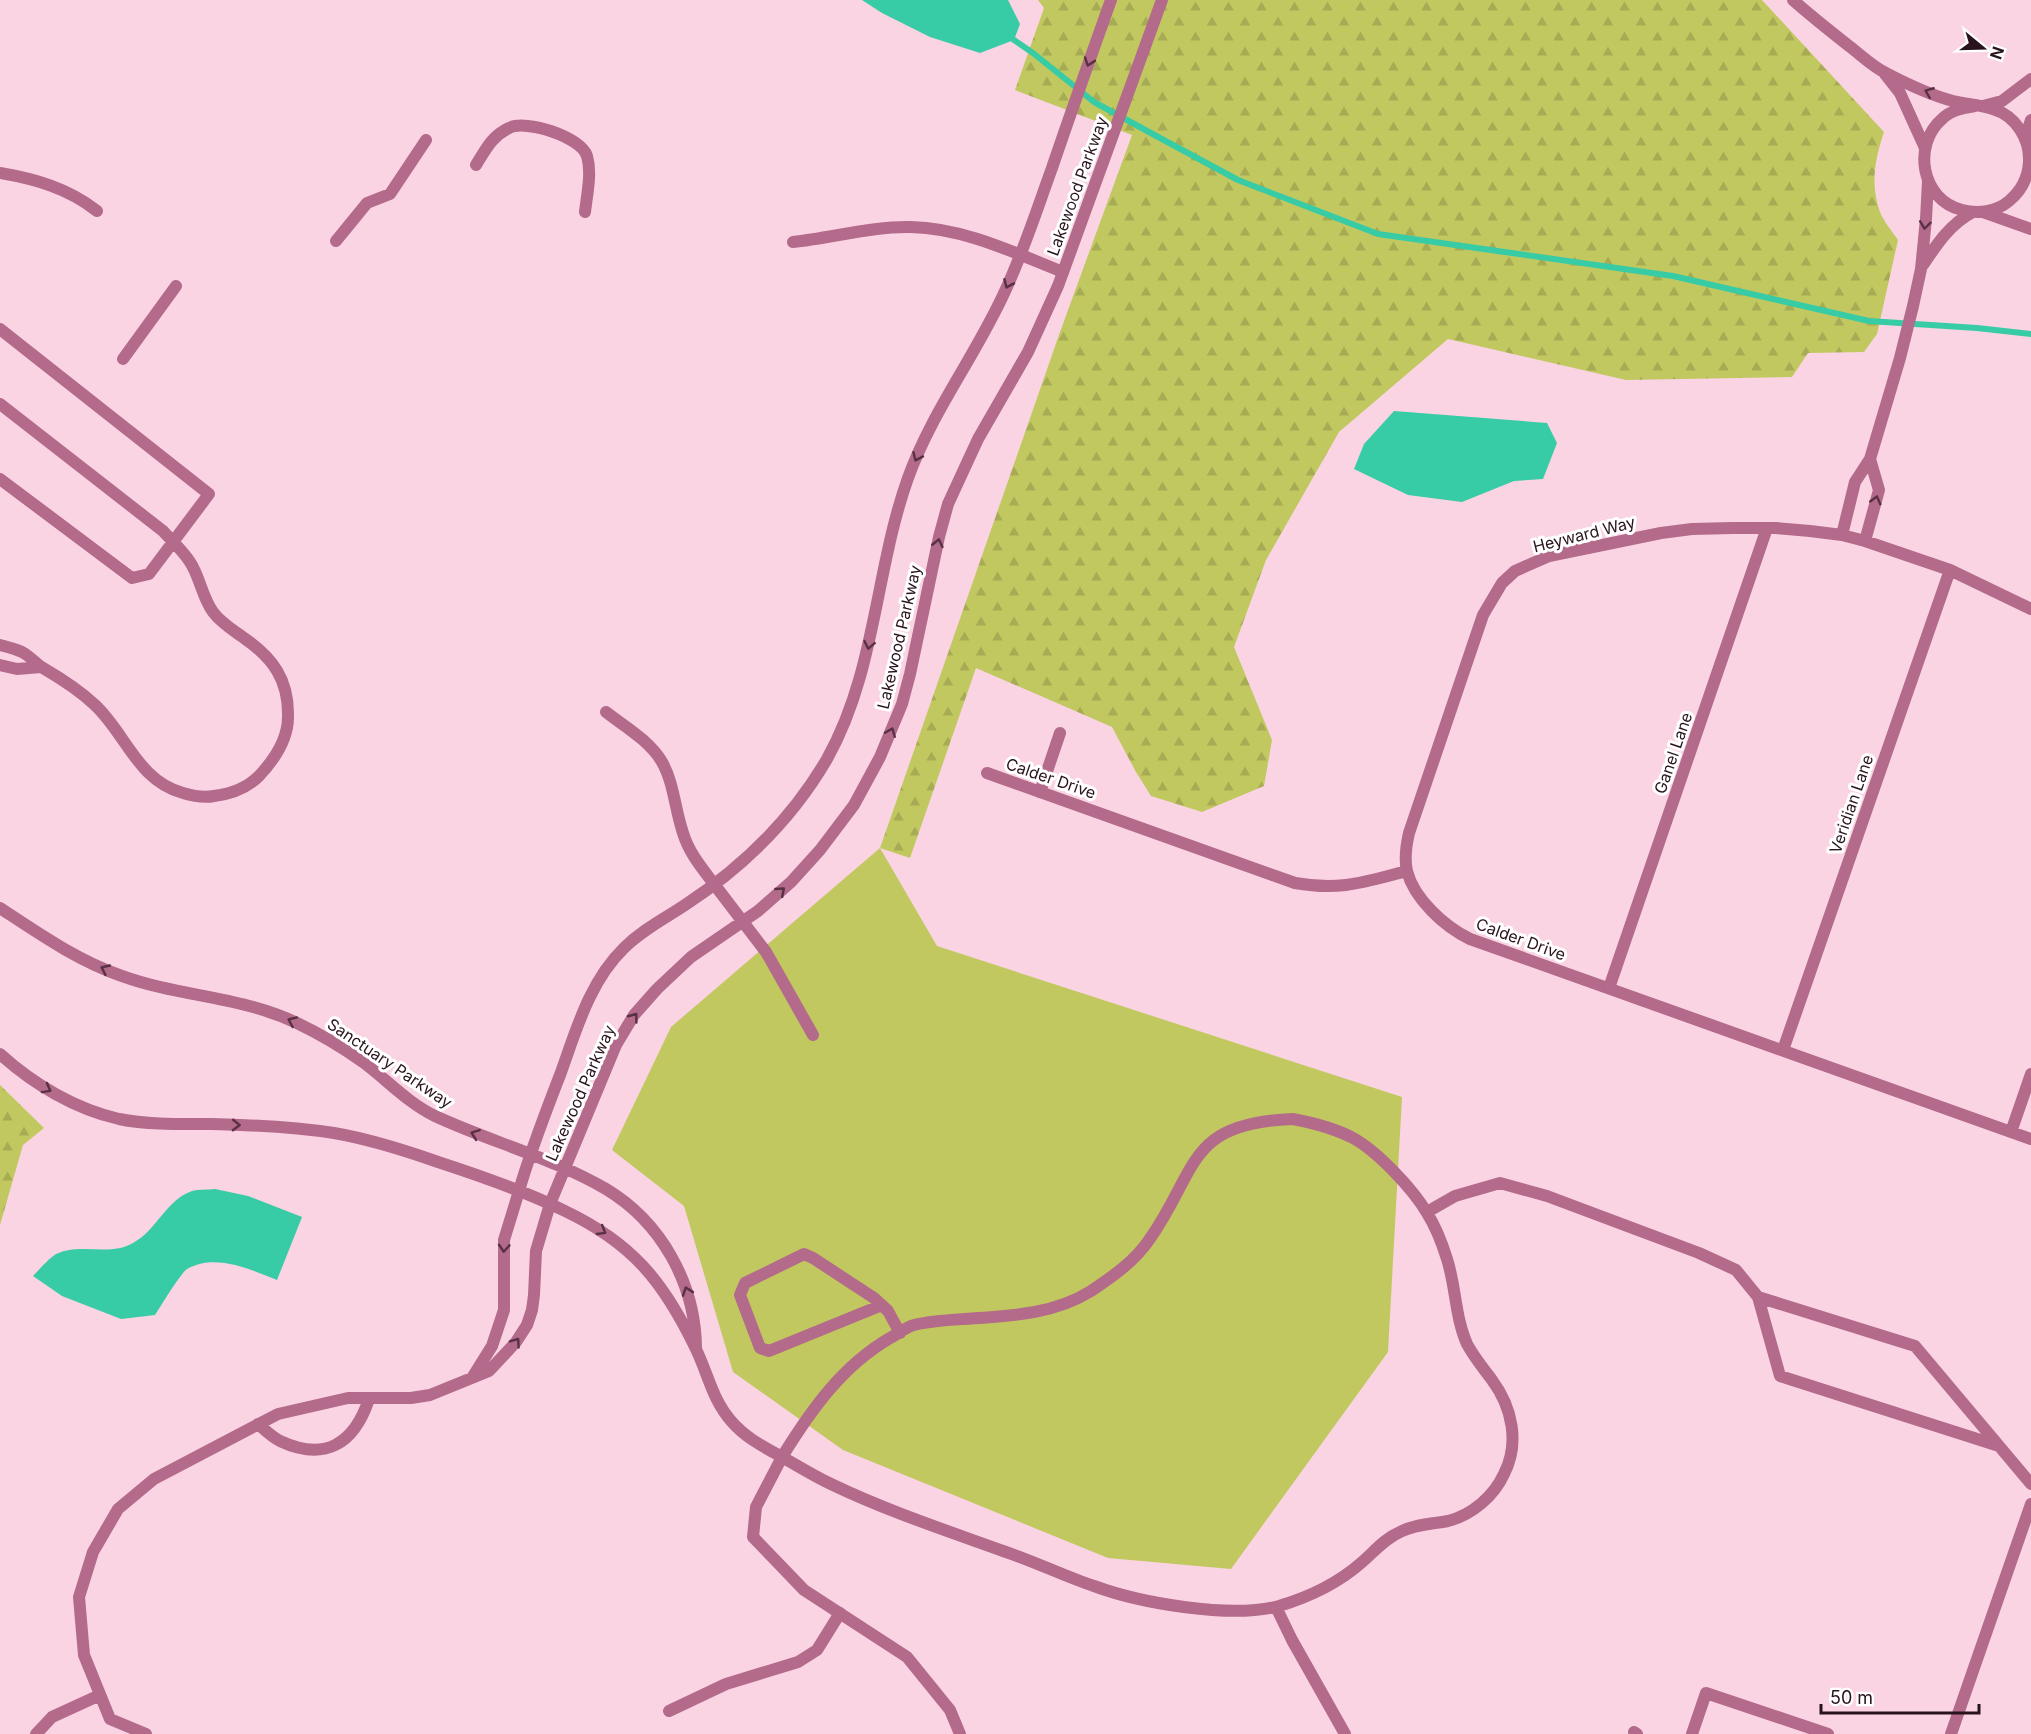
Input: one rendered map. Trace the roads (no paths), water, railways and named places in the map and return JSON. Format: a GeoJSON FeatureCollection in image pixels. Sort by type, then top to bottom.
{"type":"FeatureCollection","features":[{"type":"Feature","properties":{"kind":"street","name":"Lakewood Parkway"},"geometry":{"type":"LineString","coordinates":[[472,1378],[492,1346],[504,1310],[504,1240],[530,1154],[588,1001],[605,969],[638,935],[714,885],[760,847],[810,788],[846,720],[868,653],[889,545],[910,474],[938,416],[989,327],[1021,255],[1111,0]]}},
{"type":"Feature","properties":{"kind":"street","name":"Lakewood Parkway"},"geometry":{"type":"LineString","coordinates":[[146,1734],[110,1719],[84,1655],[79,1597],[93,1552],[118,1509],[154,1479],[278,1414],[348,1398],[430,1395],[489,1371],[503,1359],[516,1342],[532,1310],[536,1251],[550,1204],[616,1045],[634,1016],[657,988],[682,964],[758,911],[791,882],[820,850],[854,805],[880,757],[902,704],[948,504],[978,440],[1032,344],[1063,272],[1162,0]]}},
{"type":"Feature","properties":{"kind":"street"},"geometry":{"type":"LineString","coordinates":[[1793,0],[1884,73],[1900,93],[1925,148]]}},
{"type":"Feature","properties":{"kind":"street"},"geometry":{"type":"LineString","coordinates":[[1884,73],[1929,93],[1996,110],[2018,127],[2025,138],[2029,154],[2030,173],[2007,203],[1995,209],[1977,212],[1963,218],[1949,229],[1921,269]]}},
{"type":"Feature","properties":{"kind":"street"},"geometry":{"type":"LineString","coordinates":[[2031,80],[2002,101],[1958,109],[1943,118],[1931,131],[1925,148],[1923,164],[1928,181],[1935,193],[1946,203],[1959,210],[1977,212],[2031,229]]}},
{"type":"Feature","properties":{"kind":"street"},"geometry":{"type":"LineString","coordinates":[[2025,138],[2031,120]]}},
{"type":"Feature","properties":{"kind":"street"},"geometry":{"type":"LineString","coordinates":[[476,165],[491,139],[512,126],[548,130],[583,149],[587,158],[589,181],[585,212]]}},
{"type":"Feature","properties":{"kind":"street"},"geometry":{"type":"LineString","coordinates":[[336,241],[367,202],[390,194],[426,140]]}},
{"type":"Feature","properties":{"kind":"street"},"geometry":{"type":"LineString","coordinates":[[0,173],[66,191],[97,211]]}},
{"type":"Feature","properties":{"kind":"street"},"geometry":{"type":"LineString","coordinates":[[1842,535],[1856,482],[1870,459],[1900,358],[1921,269],[1928,181]]}},
{"type":"Feature","properties":{"kind":"street"},"geometry":{"type":"LineString","coordinates":[[793,242],[910,226],[934,228],[962,234],[1063,272]]}},
{"type":"Feature","properties":{"kind":"street"},"geometry":{"type":"LineString","coordinates":[[123,359],[176,286]]}},
{"type":"Feature","properties":{"kind":"street"},"geometry":{"type":"LineString","coordinates":[[0,329],[209,494],[149,574],[132,578],[0,479]]}},
{"type":"Feature","properties":{"kind":"street"},"geometry":{"type":"LineString","coordinates":[[0,404],[174,542],[190,563],[212,611],[228,627],[262,651],[278,672],[285,688],[288,704],[285,736],[278,753],[253,782],[238,790],[207,797],[175,791],[148,774],[135,759],[111,722],[81,692],[22,652],[0,645]]}},
{"type":"Feature","properties":{"kind":"street"},"geometry":{"type":"LineString","coordinates":[[1865,541],[1879,490],[1870,459]]}},
{"type":"Feature","properties":{"kind":"street","name":"Heyward Way"},"geometry":{"type":"LineString","coordinates":[[1407,871],[1405,852],[1409,833],[1483,615],[1502,583],[1515,571],[1550,556],[1661,533],[1692,529],[1767,528],[1842,535],[1950,570],[2031,609]]}},
{"type":"Feature","properties":{"kind":"street","name":"Ganel Lane"},"geometry":{"type":"LineString","coordinates":[[1609,988],[1767,528]]}},
{"type":"Feature","properties":{"kind":"street","name":"Veridian Lane"},"geometry":{"type":"LineString","coordinates":[[1784,1050],[1950,570]]}},
{"type":"Feature","properties":{"kind":"street"},"geometry":{"type":"LineString","coordinates":[[0,665],[17,669],[41,667]]}},
{"type":"Feature","properties":{"kind":"street"},"geometry":{"type":"LineString","coordinates":[[606,712],[661,760],[667,773],[688,848],[766,952],[813,1035]]}},
{"type":"Feature","properties":{"kind":"street"},"geometry":{"type":"LineString","coordinates":[[1040,792],[1060,733]]}},
{"type":"Feature","properties":{"kind":"street","name":"Calder Drive"},"geometry":{"type":"LineString","coordinates":[[987,773],[1295,883],[1336,887],[1360,884],[1407,871],[1414,888],[1457,933],[2031,1139]]}},
{"type":"Feature","properties":{"kind":"street","name":"Sanctuary Parkway"},"geometry":{"type":"LineString","coordinates":[[0,908],[76,955],[121,976],[162,988],[235,1001],[267,1010],[297,1023],[342,1047],[427,1112],[467,1131],[530,1154],[605,1189],[630,1206],[660,1238],[682,1276],[696,1322],[696,1348]]}},
{"type":"Feature","properties":{"kind":"street"},"geometry":{"type":"LineString","coordinates":[[0,1054],[36,1083],[93,1111],[119,1119],[156,1123],[271,1126],[336,1134],[414,1154],[550,1204],[607,1234],[630,1252],[665,1293],[696,1348],[718,1403],[744,1435],[782,1457],[831,1485],[1098,1588],[1183,1606],[1221,1610],[1257,1610],[1276,1607],[1329,1586],[1347,1575],[1384,1541],[1397,1533],[1426,1523],[1447,1521],[1464,1516],[1488,1497],[1506,1472],[1513,1428],[1509,1412],[1498,1389],[1468,1346],[1460,1324],[1448,1260],[1427,1212],[1407,1187],[1370,1149],[1352,1138],[1314,1123],[1293,1119],[1259,1122],[1226,1131],[1206,1146],[1189,1169],[1148,1242],[1134,1258],[1089,1292],[1041,1311],[1012,1317],[962,1319],[913,1325],[870,1350],[833,1384],[815,1405],[782,1457],[756,1507],[753,1537],[804,1590],[907,1657],[950,1710],[960,1734]]}},
{"type":"Feature","properties":{"kind":"street"},"geometry":{"type":"LineString","coordinates":[[2010,1132],[2031,1074]]}},
{"type":"Feature","properties":{"kind":"street"},"geometry":{"type":"LineString","coordinates":[[1427,1212],[1455,1196],[1500,1183],[1547,1196],[1700,1253],[1736,1270],[1758,1297],[1780,1376],[1999,1446]]}},
{"type":"Feature","properties":{"kind":"street"},"geometry":{"type":"LineString","coordinates":[[882,1305],[769,1351],[760,1348],[740,1295],[745,1283],[804,1254],[874,1298],[882,1305],[888,1311],[900,1333]]}},
{"type":"Feature","properties":{"kind":"street"},"geometry":{"type":"LineString","coordinates":[[1758,1297],[1915,1346],[2031,1484]]}},
{"type":"Feature","properties":{"kind":"street"},"geometry":{"type":"LineString","coordinates":[[258,1424],[278,1440],[301,1449],[319,1450],[342,1443],[360,1421],[369,1399]]}},
{"type":"Feature","properties":{"kind":"street"},"geometry":{"type":"LineString","coordinates":[[1951,1734],[2031,1504]]}},
{"type":"Feature","properties":{"kind":"street"},"geometry":{"type":"LineString","coordinates":[[1276,1607],[1345,1734]]}},
{"type":"Feature","properties":{"kind":"street"},"geometry":{"type":"LineString","coordinates":[[669,1711],[726,1684],[798,1662],[818,1650],[840,1613]]}},
{"type":"Feature","properties":{"kind":"street"},"geometry":{"type":"LineString","coordinates":[[1692,1734],[1706,1693],[1828,1734]]}},
{"type":"Feature","properties":{"kind":"street"},"geometry":{"type":"LineString","coordinates":[[36,1734],[52,1717],[100,1695]]}},
{"type":"Feature","properties":{"kind":"waterway"},"geometry":{"type":"LineString","coordinates":[[1014,40],[1094,102],[1238,180],[1378,234],[1673,276],[1869,321],[2031,334]]}}]}
